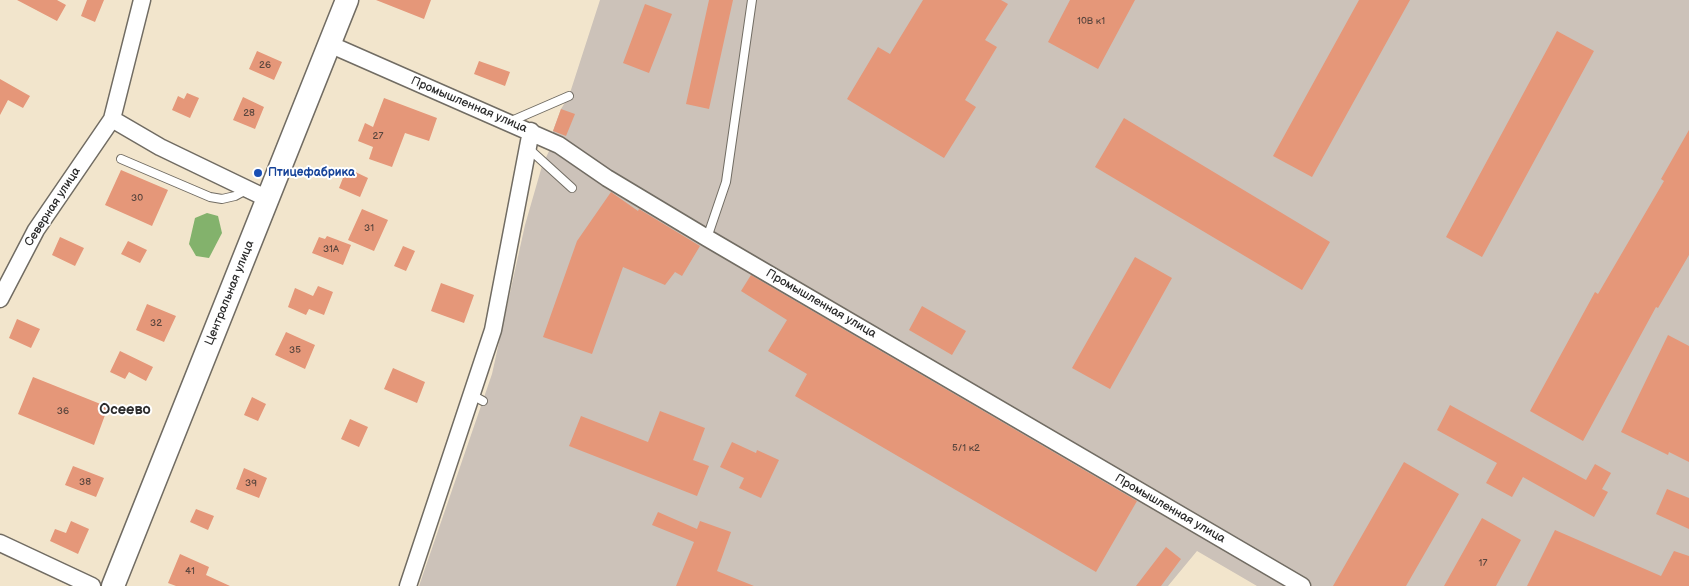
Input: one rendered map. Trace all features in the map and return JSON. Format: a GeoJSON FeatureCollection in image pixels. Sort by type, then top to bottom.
{"type":"FeatureCollection","features":[{"type":"Feature","properties":{"kind":"main road","name":"Центральная улица"},"geometry":{"type":"LineString","coordinates":[[113,586],[347,0]]}},
{"type":"Feature","properties":{"kind":"street","name":"Северная улица"},"geometry":{"type":"LineString","coordinates":[[0,298],[36,230],[112,119],[142,0]]}},
{"type":"Feature","properties":{"kind":"street","name":"Промышленная улица"},"geometry":{"type":"LineString","coordinates":[[329,44],[531,131],[559,145],[607,178],[707,238],[1302,586]]}},
{"type":"Feature","properties":{"kind":"street"},"geometry":{"type":"LineString","coordinates":[[112,119],[160,147],[268,199]]}},
{"type":"Feature","properties":{"kind":"street"},"geometry":{"type":"LineString","coordinates":[[408,586],[477,398],[493,330],[531,131]]}},
{"type":"Feature","properties":{"kind":"street"},"geometry":{"type":"LineString","coordinates":[[0,544],[92,586]]}},
{"type":"Feature","properties":{"kind":"lane"},"geometry":{"type":"LineString","coordinates":[[707,238],[726,182],[752,0]]}},
{"type":"Feature","properties":{"kind":"lane"},"geometry":{"type":"LineString","coordinates":[[509,122],[569,96]]}},
{"type":"Feature","properties":{"kind":"lane"},"geometry":{"type":"LineString","coordinates":[[528,148],[572,188]]}},
{"type":"Feature","properties":{"kind":"lane"},"geometry":{"type":"LineString","coordinates":[[121,159],[210,197],[222,199],[235,196],[247,189]]}},
{"type":"Feature","properties":{"kind":"shaded area"},"geometry":{"type":"Polygon","coordinates":[[[600,0],[1689,0],[1689,586],[1257,586],[1197,551],[1168,586],[419,586],[492,374],[525,225],[542,166],[550,149],[553,131],[561,109],[569,96],[600,0]]]}},
{"type":"Feature","properties":{"kind":"green space"},"geometry":{"type":"Polygon","coordinates":[[[207,213],[218,216],[222,233],[209,258],[196,256],[189,244],[195,218],[207,213]]]}},
{"type":"Feature","properties":{"kind":"building"},"geometry":{"type":"Polygon","coordinates":[[[17,0],[57,0],[66,5],[57,21],[17,0]]]}},
{"type":"Feature","properties":{"kind":"building"},"geometry":{"type":"Polygon","coordinates":[[[87,0],[104,0],[95,22],[81,16],[87,0]]]}},
{"type":"Feature","properties":{"kind":"building"},"geometry":{"type":"Polygon","coordinates":[[[376,0],[431,0],[424,19],[376,0]]]}},
{"type":"Feature","properties":{"kind":"building"},"geometry":{"type":"Polygon","coordinates":[[[709,0],[733,0],[709,109],[686,104],[709,0]]]}},
{"type":"Feature","properties":{"kind":"building"},"geometry":{"type":"Polygon","coordinates":[[[923,0],[1001,0],[1008,4],[985,40],[997,47],[965,100],[976,107],[944,158],[847,99],[878,47],[890,54],[923,0]]]}},
{"type":"Feature","properties":{"kind":"building"},"geometry":{"type":"Polygon","coordinates":[[[1070,0],[1135,0],[1098,69],[1048,42],[1070,0]]]}},
{"type":"Feature","properties":{"kind":"building"},"geometry":{"type":"Polygon","coordinates":[[[1359,0],[1410,0],[1312,177],[1273,156],[1359,0]]]}},
{"type":"Feature","properties":{"kind":"building"},"geometry":{"type":"Polygon","coordinates":[[[645,4],[672,14],[649,73],[623,63],[645,4]]]}},
{"type":"Feature","properties":{"kind":"building"},"geometry":{"type":"Polygon","coordinates":[[[1557,31],[1594,51],[1482,257],[1446,237],[1557,31]]]}},
{"type":"Feature","properties":{"kind":"building"},"geometry":{"type":"Polygon","coordinates":[[[257,51],[282,62],[274,80],[249,69],[257,51]]]}},
{"type":"Feature","properties":{"kind":"building"},"geometry":{"type":"Polygon","coordinates":[[[479,61],[510,72],[505,86],[474,74],[479,61]]]}},
{"type":"Feature","properties":{"kind":"building"},"geometry":{"type":"Polygon","coordinates":[[[0,79],[30,96],[23,108],[8,100],[0,115],[0,79]]]}},
{"type":"Feature","properties":{"kind":"building"},"geometry":{"type":"Polygon","coordinates":[[[187,93],[199,98],[190,118],[172,110],[178,96],[184,99],[187,93]]]}},
{"type":"Feature","properties":{"kind":"building"},"geometry":{"type":"Polygon","coordinates":[[[243,97],[264,107],[255,129],[233,120],[243,97]]]}},
{"type":"Feature","properties":{"kind":"building"},"geometry":{"type":"Polygon","coordinates":[[[384,98],[437,118],[429,141],[405,133],[392,167],[369,159],[373,147],[358,141],[365,123],[373,127],[384,98]]]}},
{"type":"Feature","properties":{"kind":"building"},"geometry":{"type":"Polygon","coordinates":[[[561,109],[575,114],[566,136],[553,131],[561,109]]]}},
{"type":"Feature","properties":{"kind":"building"},"geometry":{"type":"Polygon","coordinates":[[[1124,118],[1330,242],[1302,290],[1095,167],[1124,118]]]}},
{"type":"Feature","properties":{"kind":"building"},"geometry":{"type":"Polygon","coordinates":[[[1689,130],[1689,255],[1658,308],[1656,307],[1583,441],[1530,411],[1595,292],[1598,294],[1664,181],[1661,179],[1689,130]]]}},
{"type":"Feature","properties":{"kind":"building"},"geometry":{"type":"Polygon","coordinates":[[[347,168],[368,178],[360,197],[339,188],[347,168]]]}},
{"type":"Feature","properties":{"kind":"building"},"geometry":{"type":"Polygon","coordinates":[[[121,170],[168,190],[152,226],[105,205],[121,170]]]}},
{"type":"Feature","properties":{"kind":"building"},"geometry":{"type":"Polygon","coordinates":[[[611,192],[638,211],[639,209],[700,246],[682,276],[675,272],[665,285],[623,267],[592,354],[543,337],[577,241],[611,192]]]}},
{"type":"Feature","properties":{"kind":"building"},"geometry":{"type":"Polygon","coordinates":[[[362,209],[388,220],[374,251],[348,240],[362,209]]]}},
{"type":"Feature","properties":{"kind":"building"},"geometry":{"type":"Polygon","coordinates":[[[327,236],[351,245],[343,265],[312,253],[319,237],[325,239],[327,236]]]}},
{"type":"Feature","properties":{"kind":"building"},"geometry":{"type":"Polygon","coordinates":[[[60,237],[84,248],[75,266],[52,255],[60,237]]]}},
{"type":"Feature","properties":{"kind":"building"},"geometry":{"type":"Polygon","coordinates":[[[128,241],[147,250],[140,263],[121,254],[128,241]]]}},
{"type":"Feature","properties":{"kind":"building"},"geometry":{"type":"Polygon","coordinates":[[[403,246],[415,251],[406,271],[394,266],[403,246]]]}},
{"type":"Feature","properties":{"kind":"building"},"geometry":{"type":"Polygon","coordinates":[[[1135,257],[1172,278],[1110,389],[1072,368],[1135,257]]]}},
{"type":"Feature","properties":{"kind":"building"},"geometry":{"type":"Polygon","coordinates":[[[751,275],[1137,501],[1096,572],[795,396],[807,374],[768,351],[787,320],[741,291],[751,275]]]}},
{"type":"Feature","properties":{"kind":"building"},"geometry":{"type":"Polygon","coordinates":[[[441,283],[474,295],[464,323],[431,311],[441,283]]]}},
{"type":"Feature","properties":{"kind":"building"},"geometry":{"type":"Polygon","coordinates":[[[318,286],[333,292],[324,315],[309,309],[306,315],[288,307],[295,288],[313,296],[318,286]]]}},
{"type":"Feature","properties":{"kind":"building"},"geometry":{"type":"Polygon","coordinates":[[[147,304],[176,316],[164,342],[136,330],[147,304]]]}},
{"type":"Feature","properties":{"kind":"building"},"geometry":{"type":"Polygon","coordinates":[[[922,306],[966,331],[952,355],[909,330],[922,306]]]}},
{"type":"Feature","properties":{"kind":"building"},"geometry":{"type":"Polygon","coordinates":[[[17,319],[40,329],[31,348],[9,338],[17,319]]]}},
{"type":"Feature","properties":{"kind":"building"},"geometry":{"type":"Polygon","coordinates":[[[286,332],[315,345],[305,369],[275,355],[286,332]]]}},
{"type":"Feature","properties":{"kind":"building"},"geometry":{"type":"Polygon","coordinates":[[[1668,335],[1689,346],[1689,462],[1669,452],[1668,455],[1621,432],[1668,335]]]}},
{"type":"Feature","properties":{"kind":"building"},"geometry":{"type":"Polygon","coordinates":[[[120,351],[153,367],[146,381],[129,372],[125,379],[110,372],[120,351]]]}},
{"type":"Feature","properties":{"kind":"building"},"geometry":{"type":"Polygon","coordinates":[[[393,368],[425,382],[417,403],[384,389],[393,368]]]}},
{"type":"Feature","properties":{"kind":"building"},"geometry":{"type":"Polygon","coordinates":[[[33,377],[108,407],[94,445],[18,414],[33,377]]]}},
{"type":"Feature","properties":{"kind":"building"},"geometry":{"type":"Polygon","coordinates":[[[252,397],[266,404],[258,421],[244,415],[252,397]]]}},
{"type":"Feature","properties":{"kind":"building"},"geometry":{"type":"Polygon","coordinates":[[[1450,405],[1586,480],[1595,464],[1611,473],[1602,489],[1608,492],[1594,517],[1523,477],[1512,497],[1486,483],[1497,463],[1437,430],[1450,405]]]}},
{"type":"Feature","properties":{"kind":"building"},"geometry":{"type":"Polygon","coordinates":[[[660,411],[705,428],[693,460],[709,466],[697,496],[569,446],[581,416],[648,442],[660,411]]]}},
{"type":"Feature","properties":{"kind":"building"},"geometry":{"type":"Polygon","coordinates":[[[350,419],[368,427],[359,447],[341,439],[350,419]]]}},
{"type":"Feature","properties":{"kind":"building"},"geometry":{"type":"Polygon","coordinates":[[[732,442],[756,453],[757,450],[779,460],[761,498],[739,488],[744,478],[720,467],[732,442]]]}},
{"type":"Feature","properties":{"kind":"building"},"geometry":{"type":"Polygon","coordinates":[[[1404,462],[1459,494],[1406,586],[1333,586],[1404,462]]]}},
{"type":"Feature","properties":{"kind":"building"},"geometry":{"type":"Polygon","coordinates":[[[73,466],[104,478],[96,497],[65,485],[73,466]]]}},
{"type":"Feature","properties":{"kind":"building"},"geometry":{"type":"Polygon","coordinates":[[[244,468],[267,478],[259,498],[236,489],[244,468]]]}},
{"type":"Feature","properties":{"kind":"building"},"geometry":{"type":"Polygon","coordinates":[[[1667,489],[1689,498],[1689,529],[1656,514],[1667,489]]]}},
{"type":"Feature","properties":{"kind":"building"},"geometry":{"type":"Polygon","coordinates":[[[196,509],[214,516],[208,530],[190,522],[196,509]]]}},
{"type":"Feature","properties":{"kind":"building"},"geometry":{"type":"Polygon","coordinates":[[[658,512],[697,529],[700,521],[731,532],[717,571],[754,586],[676,586],[694,542],[652,525],[658,512]]]}},
{"type":"Feature","properties":{"kind":"building"},"geometry":{"type":"Polygon","coordinates":[[[1482,518],[1521,540],[1496,586],[1444,586],[1482,518]]]}},
{"type":"Feature","properties":{"kind":"building"},"geometry":{"type":"Polygon","coordinates":[[[71,521],[89,529],[78,554],[50,541],[55,529],[66,533],[71,521]]]}},
{"type":"Feature","properties":{"kind":"building"},"geometry":{"type":"Polygon","coordinates":[[[1555,530],[1661,576],[1674,551],[1689,556],[1689,586],[1527,586],[1555,530]]]}},
{"type":"Feature","properties":{"kind":"building"},"geometry":{"type":"Polygon","coordinates":[[[1166,547],[1181,559],[1161,586],[1136,586],[1166,547]]]}},
{"type":"Feature","properties":{"kind":"building"},"geometry":{"type":"Polygon","coordinates":[[[180,554],[209,567],[206,575],[230,586],[176,586],[168,583],[180,554]]]}},
{"type":"Feature","properties":{"kind":"place","name":"Птицефабрика"},"geometry":{"type":"Point","coordinates":[258,173]}},
{"type":"Feature","properties":{"kind":"district","name":"Осеево"},"geometry":{"type":"Point","coordinates":[125,410]}}]}
